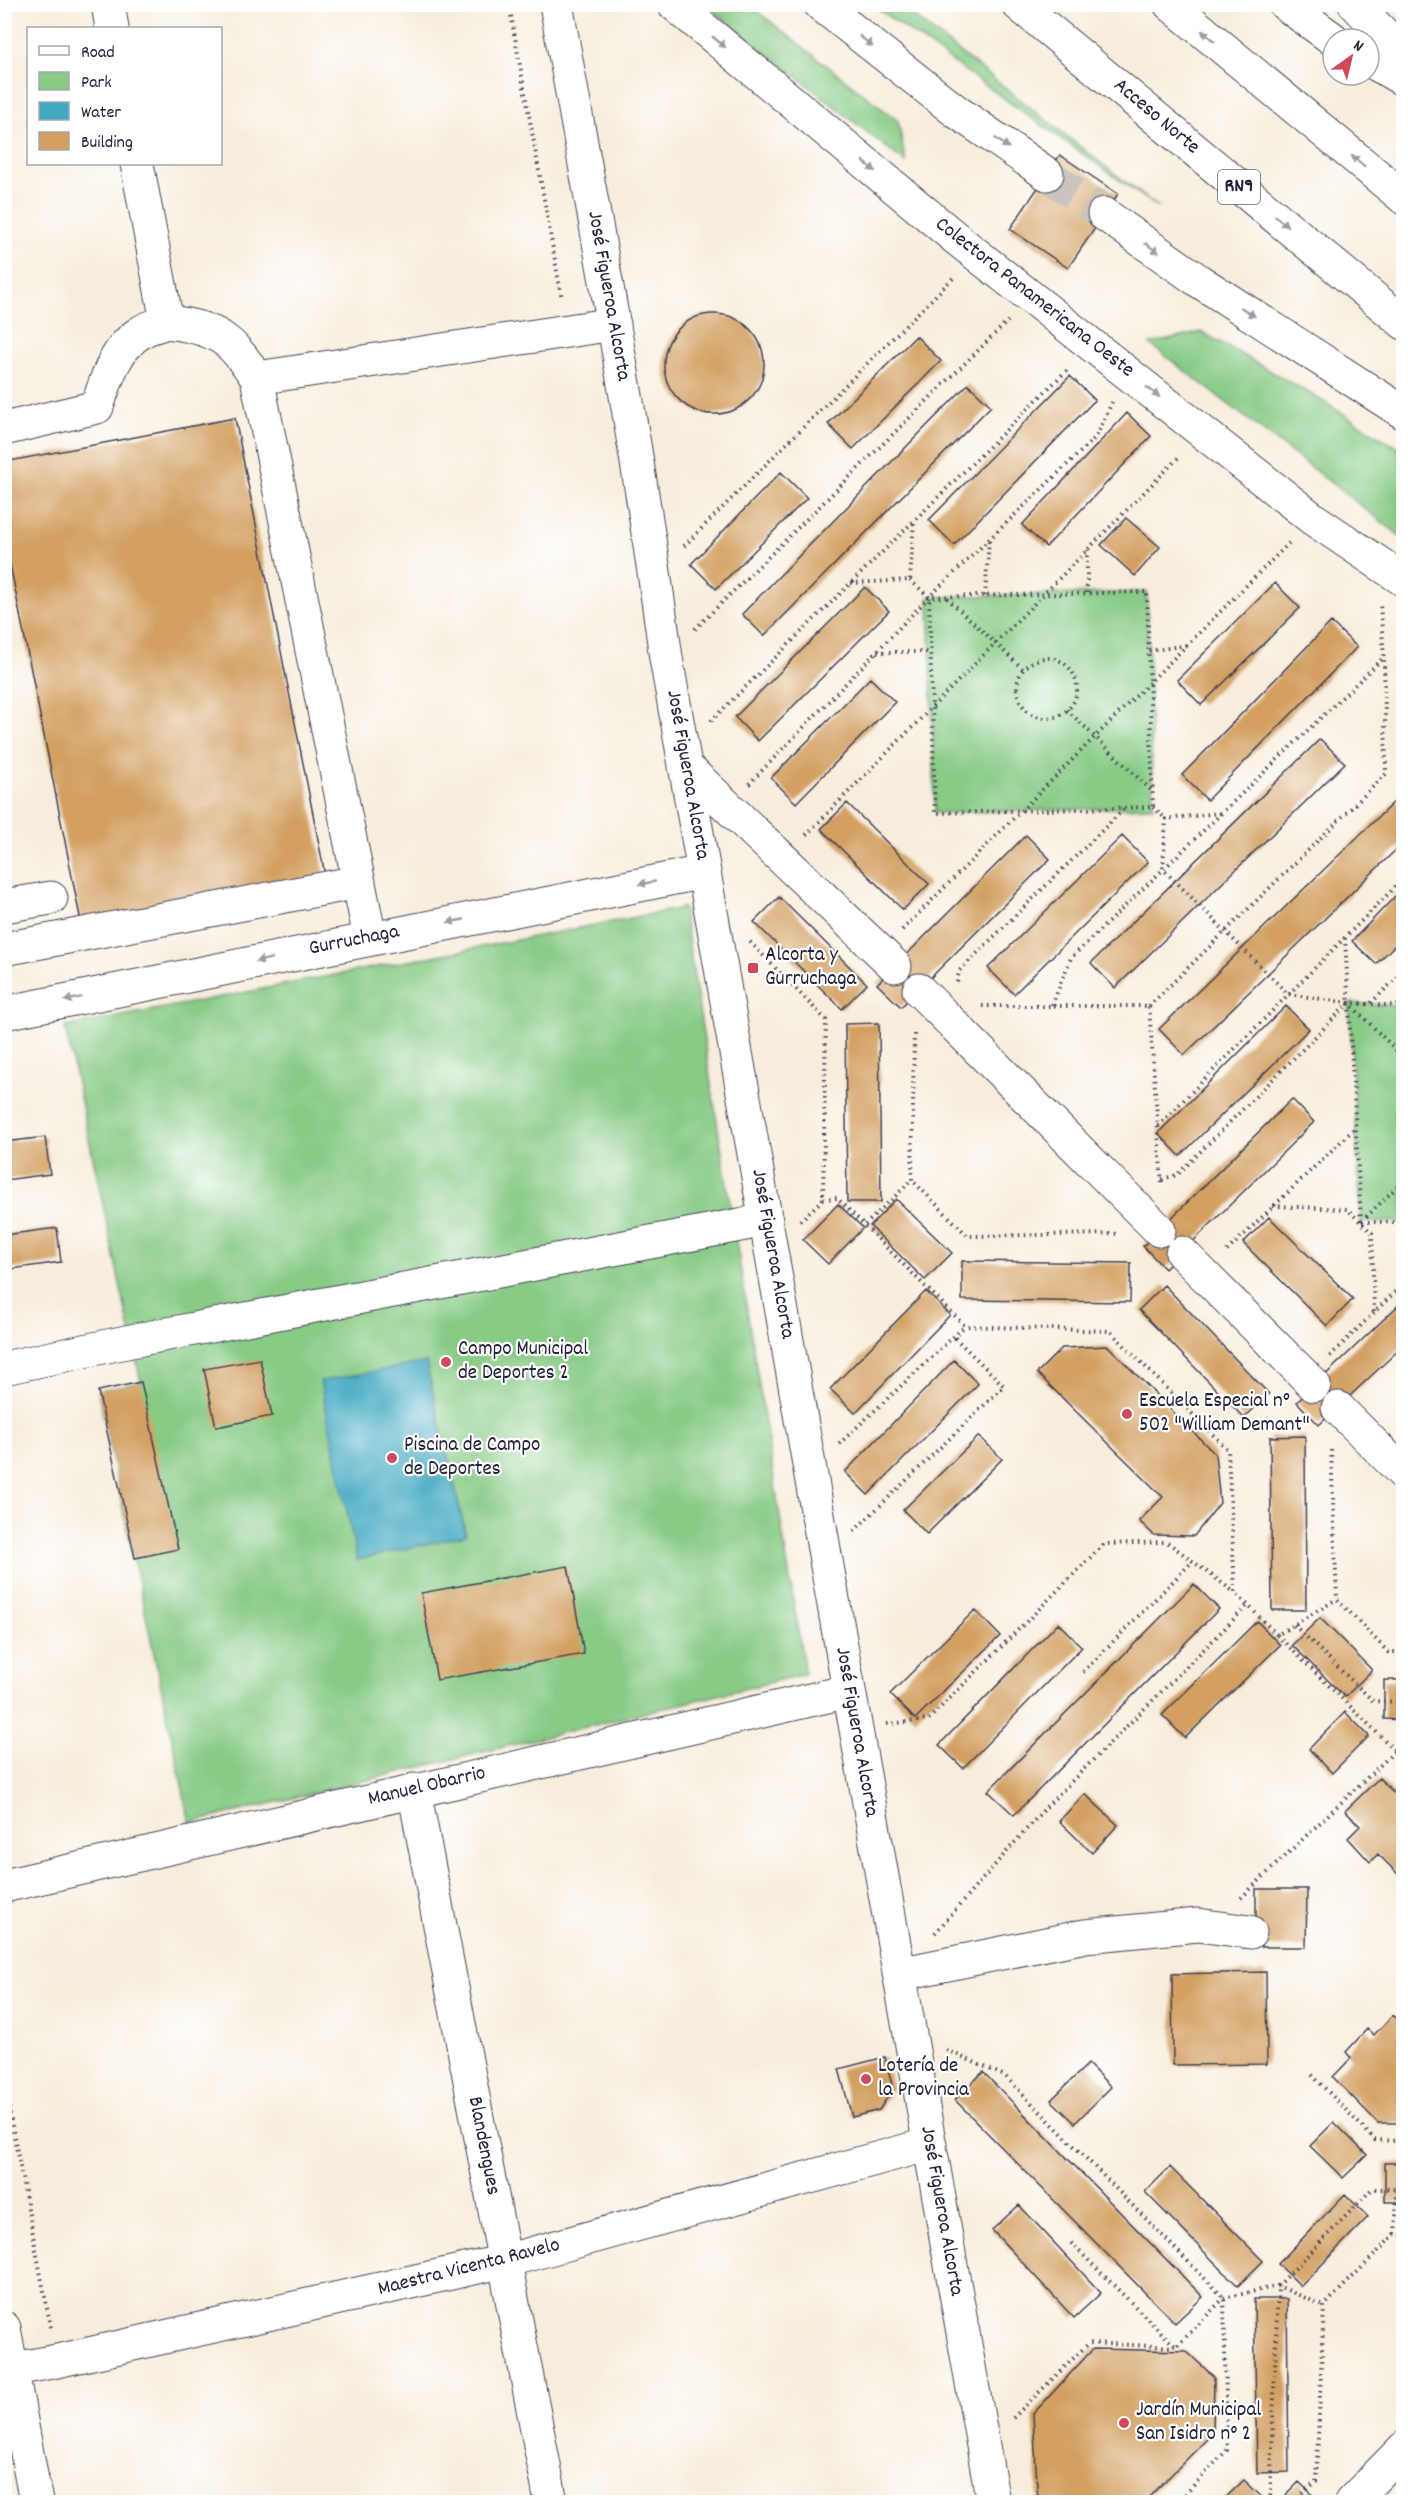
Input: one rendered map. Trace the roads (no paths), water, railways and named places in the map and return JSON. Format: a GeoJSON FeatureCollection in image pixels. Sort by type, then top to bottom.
{"type":"FeatureCollection","features":[{"type":"Feature","properties":{"kind":"main road"},"geometry":{"type":"LineString","coordinates":[[108,4],[112,27]]}},
{"type":"Feature","properties":{"kind":"main road","name":"José Figueroa Alcorta"},"geometry":{"type":"LineString","coordinates":[[556,4],[614,324],[677,721],[993,2502]]}},
{"type":"Feature","properties":{"kind":"main road","name":"Colectora Panamericana Oeste"},"geometry":{"type":"LineString","coordinates":[[674,4],[977,255],[1390,577],[1404,597]]}},
{"type":"Feature","properties":{"kind":"main road"},"geometry":{"type":"LineString","coordinates":[[820,4],[957,112],[1047,174]]}},
{"type":"Feature","properties":{"kind":"main road"},"geometry":{"type":"LineString","coordinates":[[992,4],[1074,50]]}},
{"type":"Feature","properties":{"kind":"main road","name":"Acceso Norte"},"geometry":{"type":"LineString","coordinates":[[1018,4],[1404,323]]}},
{"type":"Feature","properties":{"kind":"main road"},"geometry":{"type":"LineString","coordinates":[[1170,4],[1404,198]]}},
{"type":"Feature","properties":{"kind":"main road"},"geometry":{"type":"LineString","coordinates":[[1285,4],[1321,33]]}},
{"type":"Feature","properties":{"kind":"main road"},"geometry":{"type":"LineString","coordinates":[[1355,4],[1404,55]]}},
{"type":"Feature","properties":{"kind":"main road"},"geometry":{"type":"LineString","coordinates":[[1381,67],[1404,80]]}},
{"type":"Feature","properties":{"kind":"main road"},"geometry":{"type":"LineString","coordinates":[[137,165],[167,322]]}},
{"type":"Feature","properties":{"kind":"main road"},"geometry":{"type":"LineString","coordinates":[[1104,214],[1199,281],[1404,412]]}},
{"type":"Feature","properties":{"kind":"main road"},"geometry":{"type":"LineString","coordinates":[[4,429],[97,407],[106,378],[119,353],[141,332],[167,322],[197,326],[224,339],[243,358],[257,378],[370,938]]}},
{"type":"Feature","properties":{"kind":"main road"},"geometry":{"type":"LineString","coordinates":[[257,378],[614,324]]}},
{"type":"Feature","properties":{"kind":"main road"},"geometry":{"type":"LineString","coordinates":[[685,766],[896,950]]}},
{"type":"Feature","properties":{"kind":"main road","name":"Gurruchaga"},"geometry":{"type":"LineString","coordinates":[[4,1013],[704,872]]}},
{"type":"Feature","properties":{"kind":"main road"},"geometry":{"type":"LineString","coordinates":[[4,949],[359,882]]}},
{"type":"Feature","properties":{"kind":"main road"},"geometry":{"type":"LineString","coordinates":[[4,906],[51,898]]}},
{"type":"Feature","properties":{"kind":"main road"},"geometry":{"type":"LineString","coordinates":[[919,990],[1171,1241],[1321,1372]]}},
{"type":"Feature","properties":{"kind":"main road"},"geometry":{"type":"LineString","coordinates":[[4,1368],[131,1341],[768,1234]]}},
{"type":"Feature","properties":{"kind":"main road"},"geometry":{"type":"LineString","coordinates":[[1334,1423],[1404,1474]]}},
{"type":"Feature","properties":{"kind":"main road","name":"Manuel Obarrio"},"geometry":{"type":"LineString","coordinates":[[4,1886],[849,1690]]}},
{"type":"Feature","properties":{"kind":"main road","name":"Blandengues"},"geometry":{"type":"LineString","coordinates":[[414,1790],[551,2502]]}},
{"type":"Feature","properties":{"kind":"main road"},"geometry":{"type":"LineString","coordinates":[[899,1974],[1085,1936],[1198,1925],[1250,1932]]}},
{"type":"Feature","properties":{"kind":"main road","name":"Maestra Vicenta Ravelo"},"geometry":{"type":"LineString","coordinates":[[9,2371],[505,2262],[930,2144]]}},
{"type":"Feature","properties":{"kind":"main road"},"geometry":{"type":"LineString","coordinates":[[4,2328],[9,2371],[36,2502]]}},
{"type":"Feature","properties":{"kind":"main road"},"geometry":{"type":"LineString","coordinates":[[1351,2502],[1404,2448]]}},
{"type":"Feature","properties":{"kind":"water","name":"Piscina de Campo de Deportes"},"geometry":{"type":"Polygon","coordinates":[[[426,1362],[466,1535],[357,1560],[320,1381],[426,1362]]]}},
{"type":"Feature","properties":{"kind":"tunnel"},"geometry":{"type":"LineString","coordinates":[[1047,174],[1104,214]]}},
{"type":"Feature","properties":{"kind":"place","name":"Alcorta y Gurruchaga"},"geometry":{"type":"Point","coordinates":[753,968]}},
{"type":"Feature","properties":{"kind":"place","name":"Campo Municipal de Deportes 2"},"geometry":{"type":"Point","coordinates":[446,1362]}},
{"type":"Feature","properties":{"kind":"place","name":"Escuela Especial n° 502 \"William Demant\""},"geometry":{"type":"Point","coordinates":[1127,1414]}},
{"type":"Feature","properties":{"kind":"place","name":"Piscina de Campo de Deportes"},"geometry":{"type":"Point","coordinates":[392,1458]}},
{"type":"Feature","properties":{"kind":"place","name":"Lotería de la Provincia"},"geometry":{"type":"Point","coordinates":[866,2079]}},
{"type":"Feature","properties":{"kind":"place","name":"Jardín Municipal San Isidro n° 2"},"geometry":{"type":"Point","coordinates":[1124,2423]}}]}
